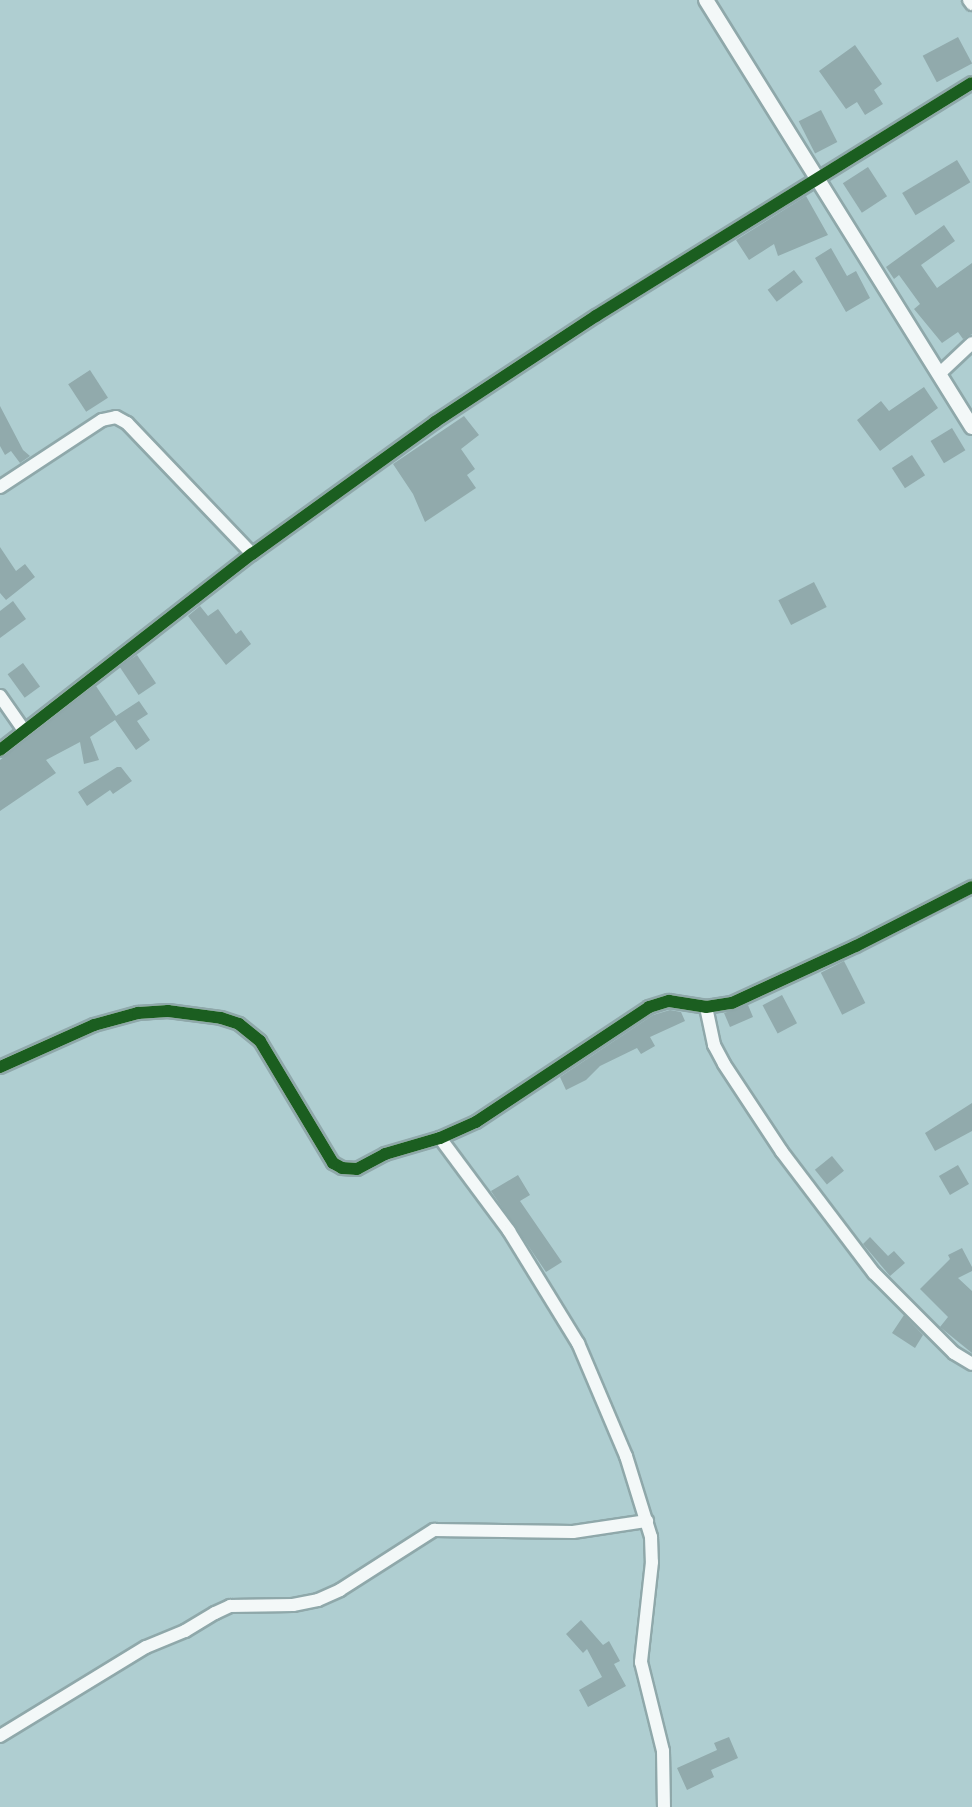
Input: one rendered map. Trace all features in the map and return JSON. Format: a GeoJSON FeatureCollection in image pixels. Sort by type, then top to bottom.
{"type":"FeatureCollection","features":[{"type":"Feature","properties":{"kind":"street"},"geometry":{"type":"LineString","coordinates":[[706,0],[972,427]]}},
{"type":"Feature","properties":{"kind":"street"},"geometry":{"type":"LineString","coordinates":[[0,750],[23,729],[252,554],[460,406],[596,316],[972,83]]}},
{"type":"Feature","properties":{"kind":"street"},"geometry":{"type":"LineString","coordinates":[[939,374],[972,343]]}},
{"type":"Feature","properties":{"kind":"street"},"geometry":{"type":"LineString","coordinates":[[0,487],[102,420],[116,417],[127,423],[252,554]]}},
{"type":"Feature","properties":{"kind":"street"},"geometry":{"type":"LineString","coordinates":[[0,696],[23,729]]}},
{"type":"Feature","properties":{"kind":"street"},"geometry":{"type":"LineString","coordinates":[[0,1067],[94,1025],[138,1013],[168,1011],[210,1016],[239,1024],[260,1041],[319,1146],[333,1163],[342,1168],[357,1169],[385,1154],[440,1138],[476,1122],[649,1007],[681,1001],[706,1007],[745,996],[972,887]]}},
{"type":"Feature","properties":{"kind":"street"},"geometry":{"type":"LineString","coordinates":[[706,1007],[714,1045],[724,1064],[791,1164],[874,1273],[946,1345],[972,1364]]}},
{"type":"Feature","properties":{"kind":"street"},"geometry":{"type":"LineString","coordinates":[[440,1138],[509,1231],[578,1343],[603,1396],[647,1521],[652,1562],[641,1662],[663,1751],[664,1807]]}},
{"type":"Feature","properties":{"kind":"street"},"geometry":{"type":"LineString","coordinates":[[0,1736],[146,1647],[185,1631],[215,1613],[239,1604],[293,1605],[318,1600],[434,1530],[573,1532],[647,1521]]}},
{"type":"Feature","properties":{"kind":"building"},"geometry":{"type":"Polygon","coordinates":[[[958,37],[972,64],[937,82],[923,56],[958,37]]]}},
{"type":"Feature","properties":{"kind":"building"},"geometry":{"type":"Polygon","coordinates":[[[855,45],[882,84],[874,90],[883,104],[865,115],[857,102],[846,109],[819,71],[855,45]]]}},
{"type":"Feature","properties":{"kind":"building"},"geometry":{"type":"Polygon","coordinates":[[[821,110],[837,142],[815,153],[799,121],[821,110]]]}},
{"type":"Feature","properties":{"kind":"building"},"geometry":{"type":"Polygon","coordinates":[[[957,160],[970,182],[916,215],[902,193],[957,160]]]}},
{"type":"Feature","properties":{"kind":"building"},"geometry":{"type":"Polygon","coordinates":[[[868,167],[887,196],[862,213],[843,183],[868,167]]]}},
{"type":"Feature","properties":{"kind":"building"},"geometry":{"type":"Polygon","coordinates":[[[806,196],[828,235],[778,256],[774,244],[749,260],[736,240],[806,196]]]}},
{"type":"Feature","properties":{"kind":"building"},"geometry":{"type":"Polygon","coordinates":[[[944,225],[955,241],[921,265],[937,288],[972,263],[972,334],[963,339],[958,332],[942,343],[914,309],[920,304],[899,275],[894,279],[886,267],[944,225]]]}},
{"type":"Feature","properties":{"kind":"building"},"geometry":{"type":"Polygon","coordinates":[[[831,248],[847,276],[856,271],[870,298],[846,312],[815,258],[831,248]]]}},
{"type":"Feature","properties":{"kind":"building"},"geometry":{"type":"Polygon","coordinates":[[[794,270],[803,282],[777,302],[768,290],[794,270]]]}},
{"type":"Feature","properties":{"kind":"building"},"geometry":{"type":"Polygon","coordinates":[[[90,370],[108,398],[86,412],[68,384],[90,370]]]}},
{"type":"Feature","properties":{"kind":"building"},"geometry":{"type":"Polygon","coordinates":[[[924,387],[938,408],[880,451],[857,420],[881,401],[889,411],[924,387]]]}},
{"type":"Feature","properties":{"kind":"building"},"geometry":{"type":"Polygon","coordinates":[[[0,406],[23,450],[30,456],[20,463],[11,451],[5,455],[0,446],[0,406]]]}},
{"type":"Feature","properties":{"kind":"building"},"geometry":{"type":"Polygon","coordinates":[[[464,416],[479,435],[461,449],[475,469],[467,475],[476,488],[425,522],[413,494],[393,464],[464,416]]]}},
{"type":"Feature","properties":{"kind":"building"},"geometry":{"type":"Polygon","coordinates":[[[952,428],[965,450],[944,463],[931,441],[952,428]]]}},
{"type":"Feature","properties":{"kind":"building"},"geometry":{"type":"Polygon","coordinates":[[[912,455],[925,475],[905,488],[892,468],[912,455]]]}},
{"type":"Feature","properties":{"kind":"building"},"geometry":{"type":"Polygon","coordinates":[[[0,547],[16,571],[25,564],[35,577],[6,600],[0,593],[0,547]]]}},
{"type":"Feature","properties":{"kind":"building"},"geometry":{"type":"Polygon","coordinates":[[[814,582],[827,607],[791,625],[778,600],[814,582]]]}},
{"type":"Feature","properties":{"kind":"building"},"geometry":{"type":"Polygon","coordinates":[[[13,601],[26,619],[0,638],[0,611],[13,601]]]}},
{"type":"Feature","properties":{"kind":"building"},"geometry":{"type":"Polygon","coordinates":[[[200,606],[208,616],[218,609],[236,634],[241,630],[251,644],[226,665],[188,616],[200,606]]]}},
{"type":"Feature","properties":{"kind":"building"},"geometry":{"type":"Polygon","coordinates":[[[137,655],[156,683],[139,695],[120,667],[137,655]]]}},
{"type":"Feature","properties":{"kind":"building"},"geometry":{"type":"Polygon","coordinates":[[[23,663],[40,686],[25,698],[8,674],[23,663]]]}},
{"type":"Feature","properties":{"kind":"building"},"geometry":{"type":"Polygon","coordinates":[[[96,686],[116,716],[139,701],[148,714],[137,721],[150,740],[136,750],[115,720],[90,737],[99,760],[84,764],[80,742],[46,760],[56,773],[0,811],[0,760],[96,686]]]}},
{"type":"Feature","properties":{"kind":"building"},"geometry":{"type":"Polygon","coordinates":[[[121,767],[132,781],[113,794],[110,790],[87,806],[78,792],[121,767]]]}},
{"type":"Feature","properties":{"kind":"building"},"geometry":{"type":"Polygon","coordinates":[[[844,961],[865,1003],[842,1015],[821,973],[844,961]]]}},
{"type":"Feature","properties":{"kind":"building"},"geometry":{"type":"Polygon","coordinates":[[[782,995],[797,1023],[778,1034],[763,1005],[782,995]]]}},
{"type":"Feature","properties":{"kind":"building"},"geometry":{"type":"Polygon","coordinates":[[[748,1005],[753,1017],[730,1027],[724,1013],[748,1005]]]}},
{"type":"Feature","properties":{"kind":"building"},"geometry":{"type":"Polygon","coordinates":[[[670,1010],[681,1012],[685,1021],[650,1037],[655,1046],[641,1054],[637,1048],[600,1066],[586,1080],[566,1090],[560,1077],[653,1015],[670,1010]]]}},
{"type":"Feature","properties":{"kind":"building"},"geometry":{"type":"Polygon","coordinates":[[[972,1103],[972,1131],[935,1151],[925,1133],[972,1103]]]}},
{"type":"Feature","properties":{"kind":"building"},"geometry":{"type":"Polygon","coordinates":[[[832,1156],[844,1171],[827,1185],[815,1170],[832,1156]]]}},
{"type":"Feature","properties":{"kind":"building"},"geometry":{"type":"Polygon","coordinates":[[[958,1165],[969,1184],[950,1195],[939,1176],[958,1165]]]}},
{"type":"Feature","properties":{"kind":"building"},"geometry":{"type":"Polygon","coordinates":[[[518,1175],[530,1195],[520,1201],[562,1262],[546,1272],[491,1191],[518,1175]]]}},
{"type":"Feature","properties":{"kind":"building"},"geometry":{"type":"Polygon","coordinates":[[[870,1237],[888,1256],[894,1251],[905,1263],[890,1276],[863,1244],[870,1237]]]}},
{"type":"Feature","properties":{"kind":"building"},"geometry":{"type":"Polygon","coordinates":[[[962,1248],[972,1267],[972,1271],[958,1278],[972,1291],[972,1353],[940,1327],[948,1317],[920,1289],[950,1259],[948,1255],[962,1248]]]}},
{"type":"Feature","properties":{"kind":"building"},"geometry":{"type":"Polygon","coordinates":[[[904,1315],[923,1335],[915,1348],[892,1333],[904,1315]]]}},
{"type":"Feature","properties":{"kind":"building"},"geometry":{"type":"Polygon","coordinates":[[[581,1620],[603,1645],[609,1641],[620,1661],[614,1664],[626,1686],[588,1707],[579,1690],[602,1677],[587,1649],[583,1653],[566,1634],[581,1620]]]}},
{"type":"Feature","properties":{"kind":"building"},"geometry":{"type":"Polygon","coordinates":[[[729,1737],[738,1758],[711,1770],[714,1777],[687,1790],[677,1768],[717,1750],[714,1743],[729,1737]]]}},
{"type":"Feature","properties":{"kind":"cycle path"},"geometry":{"type":"LineString","coordinates":[[0,750],[252,554],[435,422],[596,316],[972,83]]}},
{"type":"Feature","properties":{"kind":"cycle path"},"geometry":{"type":"LineString","coordinates":[[0,1067],[94,1025],[138,1013],[168,1011],[221,1018],[239,1024],[260,1041],[333,1163],[342,1168],[357,1169],[385,1154],[440,1138],[476,1122],[649,1007],[669,1001],[706,1007],[732,1003],[856,946],[972,887]]}}]}
